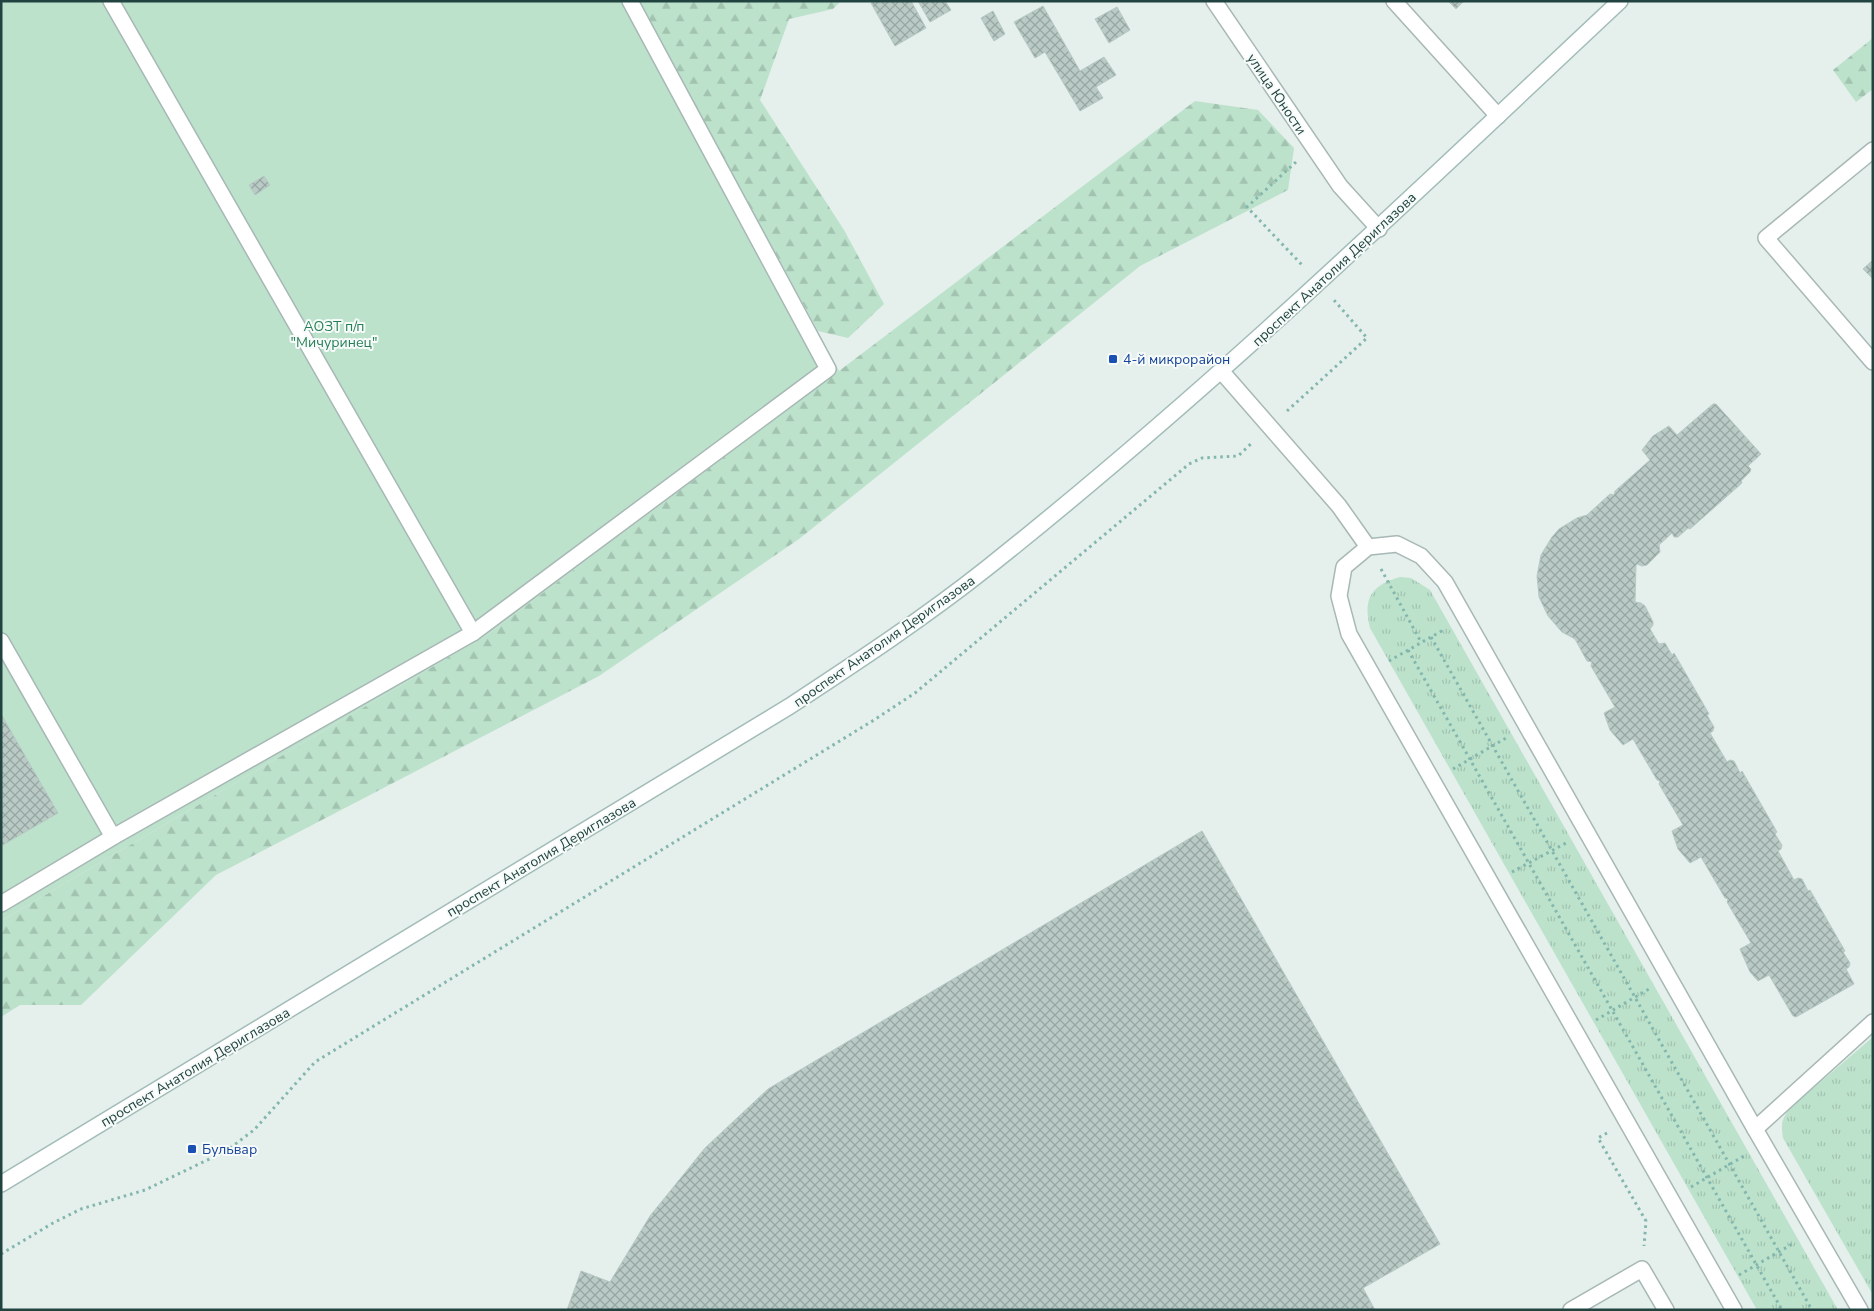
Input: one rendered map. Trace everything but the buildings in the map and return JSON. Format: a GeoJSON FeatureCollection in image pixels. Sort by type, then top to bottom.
{"type":"FeatureCollection","features":[{"type":"Feature","properties":{"kind":"street"},"geometry":{"type":"LineString","coordinates":[[111,1],[473,633]]}},
{"type":"Feature","properties":{"kind":"street"},"geometry":{"type":"LineString","coordinates":[[1,904],[113,837],[473,633],[828,368],[630,1]]}},
{"type":"Feature","properties":{"kind":"street","name":"улица Юности"},"geometry":{"type":"LineString","coordinates":[[1214,1],[1340,186],[1379,229]]}},
{"type":"Feature","properties":{"kind":"street"},"geometry":{"type":"LineString","coordinates":[[1394,1],[1498,116]]}},
{"type":"Feature","properties":{"kind":"street","name":"проспект Анатолия Дериглазова"},"geometry":{"type":"LineString","coordinates":[[1,1184],[782,711],[876,650],[986,568],[1222,372],[1379,229],[1620,1]]}},
{"type":"Feature","properties":{"kind":"street"},"geometry":{"type":"LineString","coordinates":[[1873,150],[1766,238],[1873,362]]}},
{"type":"Feature","properties":{"kind":"street"},"geometry":{"type":"LineString","coordinates":[[1222,372],[1339,506],[1368,547]]}},
{"type":"Feature","properties":{"kind":"street"},"geometry":{"type":"LineString","coordinates":[[1734,1310],[1349,634],[1339,596],[1344,567],[1368,547],[1397,544],[1421,556],[1445,582],[1755,1129],[1860,1310]]}},
{"type":"Feature","properties":{"kind":"street"},"geometry":{"type":"LineString","coordinates":[[1,641],[113,837]]}},
{"type":"Feature","properties":{"kind":"street"},"geometry":{"type":"LineString","coordinates":[[1755,1129],[1873,1022]]}},
{"type":"Feature","properties":{"kind":"street"},"geometry":{"type":"LineString","coordinates":[[1571,1310],[1642,1269],[1666,1310]]}},
{"type":"Feature","properties":{"kind":"path"},"geometry":{"type":"LineString","coordinates":[[1368,547],[1422,642]]}},
{"type":"Feature","properties":{"kind":"path"},"geometry":{"type":"LineString","coordinates":[[1371,672],[1465,618]]}},
{"type":"Feature","properties":{"kind":"path"},"geometry":{"type":"LineString","coordinates":[[1432,637],[1812,1310]]}},
{"type":"Feature","properties":{"kind":"path"},"geometry":{"type":"LineString","coordinates":[[1408,650],[1782,1310]]}},
{"type":"Feature","properties":{"kind":"path"},"geometry":{"type":"LineString","coordinates":[[1432,781],[1526,727]]}},
{"type":"Feature","properties":{"kind":"path"},"geometry":{"type":"LineString","coordinates":[[1491,884],[1586,832]]}},
{"type":"Feature","properties":{"kind":"path"},"geometry":{"type":"LineString","coordinates":[[1575,1031],[1669,977]]}},
{"type":"Feature","properties":{"kind":"path"},"geometry":{"type":"LineString","coordinates":[[1626,1122],[1598,1138],[1646,1221],[1642,1269]]}},
{"type":"Feature","properties":{"kind":"path"},"geometry":{"type":"LineString","coordinates":[[1671,1199],[1764,1144]]}},
{"type":"Feature","properties":{"kind":"path"},"geometry":{"type":"LineString","coordinates":[[1721,1286],[1814,1231]]}},
{"type":"Feature","properties":{"kind":"green space","name":"АОЗТ п/п \"Мичуринец\""},"geometry":{"type":"Polygon","coordinates":[[[1,1],[638,1],[839,371],[488,634],[1,921],[1,1]]]}},
{"type":"Feature","properties":{"kind":"green space"},"geometry":{"type":"Polygon","coordinates":[[[638,1],[841,1],[833,9],[789,19],[760,100],[844,230],[884,304],[848,338],[818,331],[638,1]]]}},
{"type":"Feature","properties":{"kind":"green space"},"geometry":{"type":"Polygon","coordinates":[[[1873,38],[1873,89],[1856,102],[1833,70],[1873,38]]]}},
{"type":"Feature","properties":{"kind":"green space"},"geometry":{"type":"Polygon","coordinates":[[[1195,101],[1258,110],[1294,148],[1288,190],[1140,266],[799,539],[599,676],[216,875],[81,1005],[20,1005],[1,1017],[1,921],[488,634],[1195,101]]]}},
{"type":"Feature","properties":{"kind":"green space"},"geometry":{"type":"Polygon","coordinates":[[[1400,577],[1411,578],[1430,590],[1838,1310],[1757,1310],[1370,628],[1368,609],[1371,595],[1375,589],[1400,577]]]}},
{"type":"Feature","properties":{"kind":"green space"},"geometry":{"type":"Polygon","coordinates":[[[1873,1037],[1873,1295],[1783,1138],[1782,1126],[1783,1119],[1790,1108],[1873,1037]]]}},
{"type":"Feature","properties":{"kind":"place","name":"4-й микрорайон"},"geometry":{"type":"Point","coordinates":[1113,359]}},
{"type":"Feature","properties":{"kind":"place","name":"Бульвар"},"geometry":{"type":"Point","coordinates":[192,1149]}}]}
